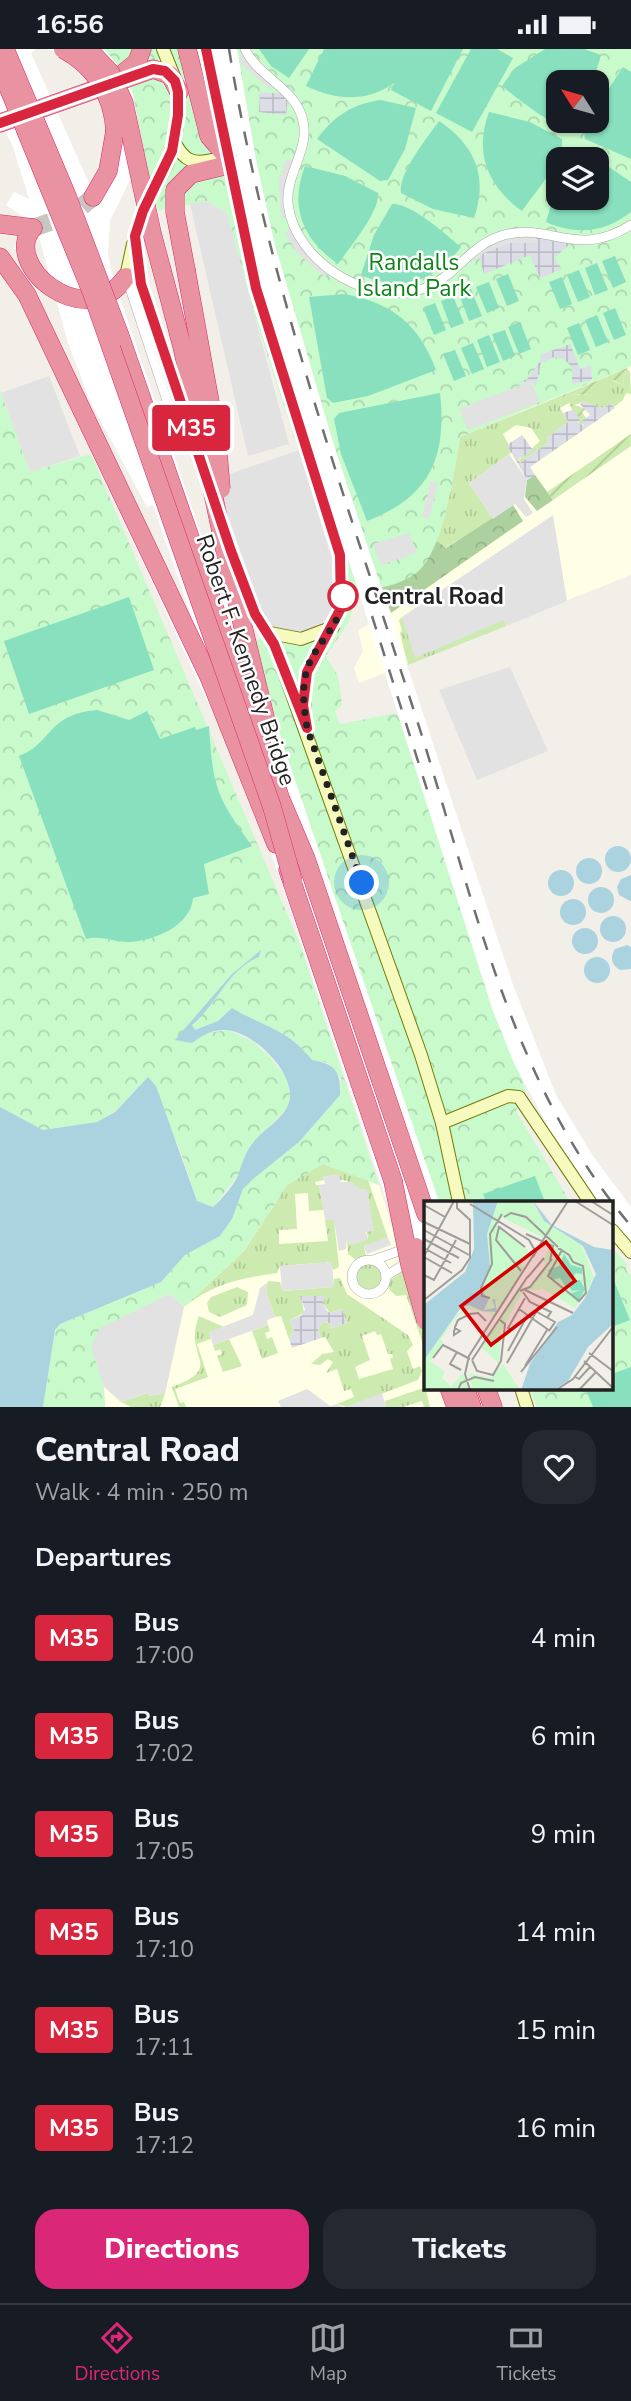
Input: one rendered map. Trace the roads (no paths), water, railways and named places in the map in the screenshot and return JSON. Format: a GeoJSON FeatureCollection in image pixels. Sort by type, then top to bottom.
{"type":"FeatureCollection","features":[{"type":"Feature","properties":{"kind":"highway","name":"Robert F. Kennedy Bridge"},"geometry":{"type":"LineString","coordinates":[[5,49],[110,307],[281,800],[306,859],[424,1208]]}},
{"type":"Feature","properties":{"kind":"highway"},"geometry":{"type":"LineString","coordinates":[[63,49],[93,72],[106,92],[113,114],[113,156],[93,197]]}},
{"type":"Feature","properties":{"kind":"highway"},"geometry":{"type":"LineString","coordinates":[[88,49],[117,83],[127,113],[152,233],[182,346],[249,663],[291,796],[306,859]]}},
{"type":"Feature","properties":{"kind":"highway"},"geometry":{"type":"LineString","coordinates":[[106,84],[134,65],[142,49]]}},
{"type":"Feature","properties":{"kind":"highway"},"geometry":{"type":"LineString","coordinates":[[187,49],[211,140],[228,161],[183,179],[174,193],[175,212],[217,441],[228,565]]}},
{"type":"Feature","properties":{"kind":"highway","name":"Robert F. Kennedy Bridge"},"geometry":{"type":"LineString","coordinates":[[0,67],[92,293],[239,710],[282,837],[293,881],[424,1270]]}},
{"type":"Feature","properties":{"kind":"highway"},"geometry":{"type":"LineString","coordinates":[[2,123],[106,84],[157,69],[170,75],[178,92]]}},
{"type":"Feature","properties":{"kind":"highway"},"geometry":{"type":"LineString","coordinates":[[150,197],[164,202],[175,212]]}},
{"type":"Feature","properties":{"kind":"highway"},"geometry":{"type":"LineString","coordinates":[[0,224],[33,228],[26,235],[21,249],[26,263],[40,281],[51,289],[73,298],[104,298],[114,292],[127,277]]}},
{"type":"Feature","properties":{"kind":"highway"},"geometry":{"type":"LineString","coordinates":[[0,257],[27,295],[197,651],[293,881]]}},
{"type":"Feature","properties":{"kind":"highway"},"geometry":{"type":"LineString","coordinates":[[393,1181],[410,1265],[424,1314]]}},
{"type":"Feature","properties":{"kind":"highway"},"geometry":{"type":"LineString","coordinates":[[449,1389],[456,1407]]}},
{"type":"Feature","properties":{"kind":"highway"},"geometry":{"type":"LineString","coordinates":[[465,1389],[472,1407]]}},
{"type":"Feature","properties":{"kind":"highway"},"geometry":{"type":"LineString","coordinates":[[486,1389],[493,1407]]}},
{"type":"Feature","properties":{"kind":"street"},"geometry":{"type":"LineString","coordinates":[[163,49],[173,69],[178,92],[174,141],[135,236],[127,277],[129,294],[173,419],[186,414]]}},
{"type":"Feature","properties":{"kind":"street"},"geometry":{"type":"LineString","coordinates":[[206,49],[228,161],[270,337],[340,555],[343,600],[334,627],[314,653],[304,681],[303,705],[307,728]]}},
{"type":"Feature","properties":{"kind":"street"},"geometry":{"type":"LineString","coordinates":[[245,49],[258,68],[294,99],[304,123],[303,146],[291,176],[288,198],[295,231],[314,257],[364,287],[398,293],[427,287],[443,279],[475,249],[501,236],[529,233],[590,241],[607,237],[631,225]]}},
{"type":"Feature","properties":{"kind":"street"},"geometry":{"type":"LineString","coordinates":[[174,141],[183,156],[191,162],[228,161]]}},
{"type":"Feature","properties":{"kind":"street"},"geometry":{"type":"LineString","coordinates":[[135,236],[141,284],[231,551],[255,614],[270,633],[307,728],[412,1028],[442,1123],[459,1201]]}},
{"type":"Feature","properties":{"kind":"street"},"geometry":{"type":"LineString","coordinates":[[270,633],[301,639],[334,627]]}},
{"type":"Feature","properties":{"kind":"street"},"geometry":{"type":"LineString","coordinates":[[442,1123],[509,1096],[519,1097],[589,1201]]}},
{"type":"Feature","properties":{"kind":"street"},"geometry":{"type":"LineString","coordinates":[[614,1232],[631,1252]]}},
{"type":"Feature","properties":{"kind":"street"},"geometry":{"type":"LineString","coordinates":[[373,1260],[383,1268],[386,1276],[384,1284],[377,1292],[365,1293],[355,1288],[351,1277],[355,1266],[364,1260],[373,1260],[405,1249],[424,1248]]}},
{"type":"Feature","properties":{"kind":"street"},"geometry":{"type":"LineString","coordinates":[[386,1276],[424,1249]]}},
{"type":"Feature","properties":{"kind":"street"},"geometry":{"type":"LineString","coordinates":[[521,1389],[527,1407]]}},
{"type":"Feature","properties":{"kind":"water"},"geometry":{"type":"Polygon","coordinates":[[[618,846],[627,850],[631,859],[627,868],[618,872],[609,868],[605,859],[609,850],[618,846]]]}},
{"type":"Feature","properties":{"kind":"water"},"geometry":{"type":"Polygon","coordinates":[[[589,858],[598,862],[602,871],[598,880],[589,884],[580,880],[576,871],[580,862],[589,858]]]}},
{"type":"Feature","properties":{"kind":"water"},"geometry":{"type":"Polygon","coordinates":[[[561,870],[570,874],[574,883],[570,892],[561,896],[552,892],[548,883],[552,874],[561,870]]]}},
{"type":"Feature","properties":{"kind":"water"},"geometry":{"type":"Polygon","coordinates":[[[631,875],[630,901],[619,895],[617,887],[621,879],[631,875]]]}},
{"type":"Feature","properties":{"kind":"water"},"geometry":{"type":"Polygon","coordinates":[[[601,887],[610,891],[614,900],[610,909],[601,913],[592,909],[588,900],[592,891],[601,887]]]}},
{"type":"Feature","properties":{"kind":"water"},"geometry":{"type":"Polygon","coordinates":[[[573,899],[582,903],[586,912],[582,921],[573,925],[564,921],[560,912],[564,903],[573,899]]]}},
{"type":"Feature","properties":{"kind":"water"},"geometry":{"type":"Polygon","coordinates":[[[613,916],[622,920],[626,929],[622,938],[613,942],[604,938],[600,929],[604,920],[613,916]]]}},
{"type":"Feature","properties":{"kind":"water"},"geometry":{"type":"Polygon","coordinates":[[[585,928],[594,932],[598,941],[594,950],[585,954],[576,950],[572,941],[576,932],[585,928]]]}},
{"type":"Feature","properties":{"kind":"water"},"geometry":{"type":"Polygon","coordinates":[[[627,945],[631,947],[631,969],[620,970],[613,963],[612,955],[615,949],[627,945]]]}},
{"type":"Feature","properties":{"kind":"water"},"geometry":{"type":"Polygon","coordinates":[[[261,950],[259,957],[239,970],[192,1025],[195,1030],[218,1021],[232,1008],[285,1035],[312,1060],[335,1070],[338,1074],[340,1095],[299,1142],[243,1189],[232,1219],[220,1236],[185,1255],[161,1282],[60,1324],[55,1330],[43,1407],[0,1407],[0,1107],[43,1130],[97,1122],[115,1112],[148,1077],[156,1086],[197,1201],[213,1207],[235,1182],[252,1144],[286,1110],[290,1095],[288,1085],[284,1074],[268,1053],[237,1032],[217,1030],[192,1043],[175,1040],[231,975],[261,950]]]}},
{"type":"Feature","properties":{"kind":"water"},"geometry":{"type":"Polygon","coordinates":[[[597,957],[606,961],[610,970],[606,979],[597,983],[588,979],[584,970],[588,961],[597,957]]]}},
{"type":"Feature","properties":{"kind":"tunnel"},"geometry":{"type":"LineString","coordinates":[[33,228],[73,214],[93,197]]}},
{"type":"Feature","properties":{"kind":"railway"},"geometry":{"type":"LineString","coordinates":[[229,49],[245,134],[285,302],[498,982],[553,1110],[589,1170],[612,1201]]}},
{"type":"Feature","properties":{"kind":"railway"},"geometry":{"type":"LineString","coordinates":[[372,616],[430,799]]}},
{"type":"Feature","properties":{"kind":"railway"},"geometry":{"type":"LineString","coordinates":[[614,1203],[631,1226]]}},
{"type":"Feature","properties":{"kind":"place","name":"Central Road"},"geometry":{"type":"Point","coordinates":[343,596]}},
{"type":"Feature","properties":{"kind":"park label","name":"Randalls Island Park"},"geometry":{"type":"Point","coordinates":[414,275]}}]}
